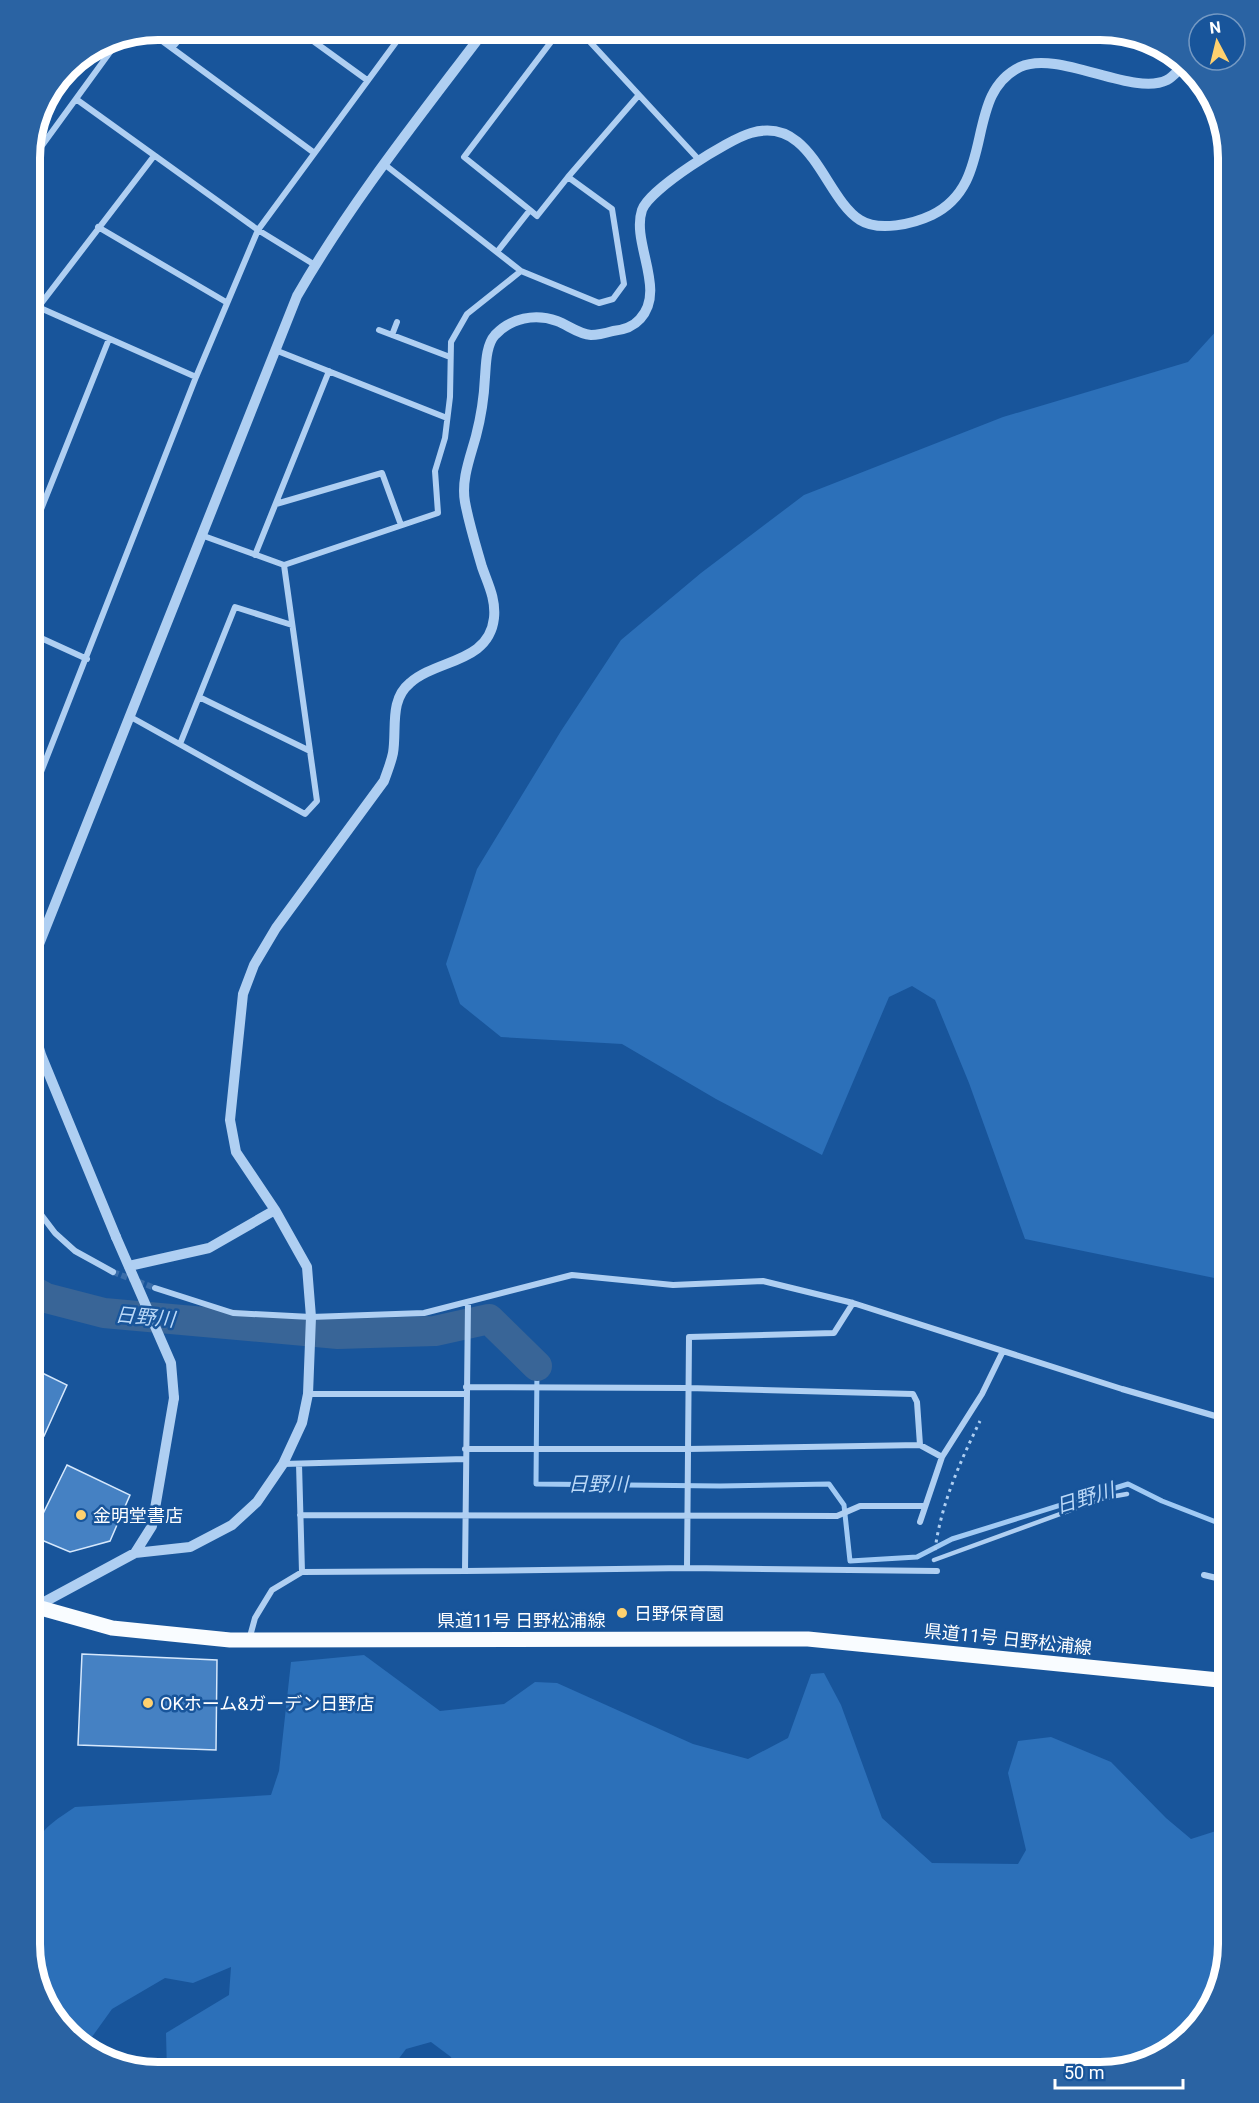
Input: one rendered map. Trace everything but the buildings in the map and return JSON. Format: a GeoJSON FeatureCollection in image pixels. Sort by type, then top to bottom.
{"type":"FeatureCollection","features":[{"type":"Feature","properties":{"kind":"main road","name":"県道11号 日野松浦線"},"geometry":{"type":"LineString","coordinates":[[40,1613],[112,1628],[249,1640],[808,1639],[1218,1680]]}},
{"type":"Feature","properties":{"kind":"street"},"geometry":{"type":"LineString","coordinates":[[161,40],[313,152]]}},
{"type":"Feature","properties":{"kind":"street"},"geometry":{"type":"LineString","coordinates":[[172,48],[178,40]]}},
{"type":"Feature","properties":{"kind":"street"},"geometry":{"type":"LineString","coordinates":[[313,40],[367,80]]}},
{"type":"Feature","properties":{"kind":"street"},"geometry":{"type":"LineString","coordinates":[[41,774],[196,377],[258,230],[397,40]]}},
{"type":"Feature","properties":{"kind":"street"},"geometry":{"type":"LineString","coordinates":[[41,940],[297,296],[315,265],[384,164],[478,40]]}},
{"type":"Feature","properties":{"kind":"street"},"geometry":{"type":"LineString","coordinates":[[552,40],[464,157],[537,216],[638,96]]}},
{"type":"Feature","properties":{"kind":"street"},"geometry":{"type":"LineString","coordinates":[[591,40],[638,96],[700,161]]}},
{"type":"Feature","properties":{"kind":"street"},"geometry":{"type":"LineString","coordinates":[[42,146],[112,50]]}},
{"type":"Feature","properties":{"kind":"street"},"geometry":{"type":"LineString","coordinates":[[40,1606],[135,1553],[190,1547],[232,1525],[257,1502],[283,1464],[302,1423],[308,1394],[311,1317],[307,1267],[275,1210],[236,1152],[230,1120],[243,994],[254,965],[276,928],[384,782],[393,756],[396,702],[409,683],[460,661],[482,645],[494,622],[495,602],[464,499],[465,473],[484,404],[490,340],[502,327],[519,319],[537,317],[556,320],[577,332],[592,335],[625,329],[641,318],[648,305],[650,287],[640,225],[643,207],[677,176],[751,133],[767,130],[796,141],[813,157],[851,213],[864,223],[882,226],[910,222],[944,208],[964,189],[970,176],[986,108],[1008,75],[1022,66],[1055,63],[1144,83],[1166,81],[1178,70]]}},
{"type":"Feature","properties":{"kind":"street"},"geometry":{"type":"LineString","coordinates":[[76,99],[258,230],[315,265]]}},
{"type":"Feature","properties":{"kind":"street"},"geometry":{"type":"LineString","coordinates":[[41,303],[154,156]]}},
{"type":"Feature","properties":{"kind":"street"},"geometry":{"type":"LineString","coordinates":[[384,164],[521,270],[599,303],[613,299],[624,284],[612,209],[568,177]]}},
{"type":"Feature","properties":{"kind":"street"},"geometry":{"type":"LineString","coordinates":[[497,252],[530,210]]}},
{"type":"Feature","properties":{"kind":"street"},"geometry":{"type":"LineString","coordinates":[[98,227],[226,302]]}},
{"type":"Feature","properties":{"kind":"street"},"geometry":{"type":"LineString","coordinates":[[201,535],[284,565],[438,513],[435,471],[445,438],[451,342],[467,314],[521,270]]}},
{"type":"Feature","properties":{"kind":"street"},"geometry":{"type":"LineString","coordinates":[[41,308],[196,377]]}},
{"type":"Feature","properties":{"kind":"street"},"geometry":{"type":"LineString","coordinates":[[393,335],[397,322]]}},
{"type":"Feature","properties":{"kind":"street"},"geometry":{"type":"LineString","coordinates":[[379,330],[450,357]]}},
{"type":"Feature","properties":{"kind":"street"},"geometry":{"type":"LineString","coordinates":[[41,510],[109,339]]}},
{"type":"Feature","properties":{"kind":"street"},"geometry":{"type":"LineString","coordinates":[[275,350],[447,418]]}},
{"type":"Feature","properties":{"kind":"street"},"geometry":{"type":"LineString","coordinates":[[255,555],[329,371]]}},
{"type":"Feature","properties":{"kind":"street"},"geometry":{"type":"LineString","coordinates":[[276,504],[382,473],[401,525]]}},
{"type":"Feature","properties":{"kind":"street"},"geometry":{"type":"LineString","coordinates":[[129,716],[305,814],[317,801],[284,565]]}},
{"type":"Feature","properties":{"kind":"street"},"geometry":{"type":"LineString","coordinates":[[180,744],[235,607],[292,625]]}},
{"type":"Feature","properties":{"kind":"street"},"geometry":{"type":"LineString","coordinates":[[41,638],[87,659]]}},
{"type":"Feature","properties":{"kind":"street"},"geometry":{"type":"LineString","coordinates":[[199,697],[310,751]]}},
{"type":"Feature","properties":{"kind":"street"},"geometry":{"type":"LineString","coordinates":[[40,1054],[116,1238],[171,1363],[174,1398],[152,1526],[135,1553]]}},
{"type":"Feature","properties":{"kind":"street"},"geometry":{"type":"LineString","coordinates":[[40,1210],[55,1233],[75,1251],[113,1272]]}},
{"type":"Feature","properties":{"kind":"street"},"geometry":{"type":"LineString","coordinates":[[129,1266],[209,1248],[275,1210]]}},
{"type":"Feature","properties":{"kind":"street"},"geometry":{"type":"LineString","coordinates":[[155,1288],[233,1313],[311,1317],[424,1313],[572,1275],[674,1285],[763,1281],[853,1303],[1218,1417]]}},
{"type":"Feature","properties":{"kind":"street"},"geometry":{"type":"LineString","coordinates":[[465,1571],[468,1303]]}},
{"type":"Feature","properties":{"kind":"street"},"geometry":{"type":"LineString","coordinates":[[687,1568],[689,1337],[834,1332],[853,1303]]}},
{"type":"Feature","properties":{"kind":"street"},"geometry":{"type":"LineString","coordinates":[[920,1522],[923,1506],[942,1457],[982,1394],[1003,1350]]}},
{"type":"Feature","properties":{"kind":"street"},"geometry":{"type":"LineString","coordinates":[[308,1394],[688,1388],[913,1394],[917,1402],[920,1445]]}},
{"type":"Feature","properties":{"kind":"street"},"geometry":{"type":"LineString","coordinates":[[465,1449],[688,1449],[920,1445],[942,1457]]}},
{"type":"Feature","properties":{"kind":"street"},"geometry":{"type":"LineString","coordinates":[[283,1464],[465,1459]]}},
{"type":"Feature","properties":{"kind":"street"},"geometry":{"type":"LineString","coordinates":[[299,1464],[302,1572]]}},
{"type":"Feature","properties":{"kind":"street"},"geometry":{"type":"LineString","coordinates":[[300,1515],[837,1516],[860,1506],[923,1506]]}},
{"type":"Feature","properties":{"kind":"street"},"geometry":{"type":"LineString","coordinates":[[249,1640],[255,1618],[272,1590],[302,1572],[687,1568],[937,1571]]}},
{"type":"Feature","properties":{"kind":"street"},"geometry":{"type":"LineString","coordinates":[[1204,1575],[1218,1578]]}},
{"type":"Feature","properties":{"kind":"lane"},"geometry":{"type":"LineString","coordinates":[[934,1560],[1093,1502],[1127,1494]]}},
{"type":"Feature","properties":{"kind":"path"},"geometry":{"type":"LineString","coordinates":[[934,1560],[946,1503],[964,1454],[984,1414]]}},
{"type":"Feature","properties":{"kind":"shaded area"},"geometry":{"type":"Polygon","coordinates":[[[1218,329],[1218,1279],[1025,1239],[969,1083],[935,1000],[912,986],[889,997],[822,1155],[716,1099],[622,1044],[501,1037],[460,1004],[446,964],[477,869],[561,731],[621,640],[701,573],[804,495],[1003,417],[1188,362],[1218,329]]]}},
{"type":"Feature","properties":{"kind":"shaded area"},"geometry":{"type":"Polygon","coordinates":[[[364,1655],[440,1711],[504,1704],[535,1682],[557,1683],[693,1744],[748,1759],[788,1738],[811,1674],[824,1673],[841,1705],[882,1818],[932,1863],[1018,1864],[1026,1850],[1008,1773],[1018,1741],[1051,1737],[1111,1762],[1166,1818],[1191,1839],[1216,1831],[1218,1825],[1218,1945],[1210,1990],[1199,2010],[1166,2043],[1146,2054],[1101,2062],[453,2062],[451,2057],[431,2042],[406,2049],[396,2062],[167,2062],[166,2033],[229,1995],[231,1967],[193,1983],[165,1978],[112,2009],[90,2040],[60,2010],[45,1975],[40,1945],[40,1836],[52,1823],[75,1807],[271,1795],[279,1771],[291,1662],[364,1655]]]}},
{"type":"Feature","properties":{"kind":"waterway","name":"日野川"},"geometry":{"type":"LineString","coordinates":[[40,1295],[104,1313],[338,1334],[435,1331],[489,1319],[537,1366]]}},
{"type":"Feature","properties":{"kind":"waterway","name":"日野川"},"geometry":{"type":"LineString","coordinates":[[537,1366],[536,1484],[720,1486],[829,1484],[844,1505],[850,1561],[917,1557],[952,1539],[1128,1484],[1162,1501],[1218,1523]]}},
{"type":"Feature","properties":{"kind":"tunnel"},"geometry":{"type":"LineString","coordinates":[[113,1272],[155,1288]]}},
{"type":"Feature","properties":{"kind":"place","name":"金明堂書店"},"geometry":{"type":"Point","coordinates":[81,1515]}},
{"type":"Feature","properties":{"kind":"place","name":"日野保育園"},"geometry":{"type":"Point","coordinates":[622,1613]}},
{"type":"Feature","properties":{"kind":"place","name":"OKホーム&ガーデン日野店"},"geometry":{"type":"Point","coordinates":[148,1703]}}]}
